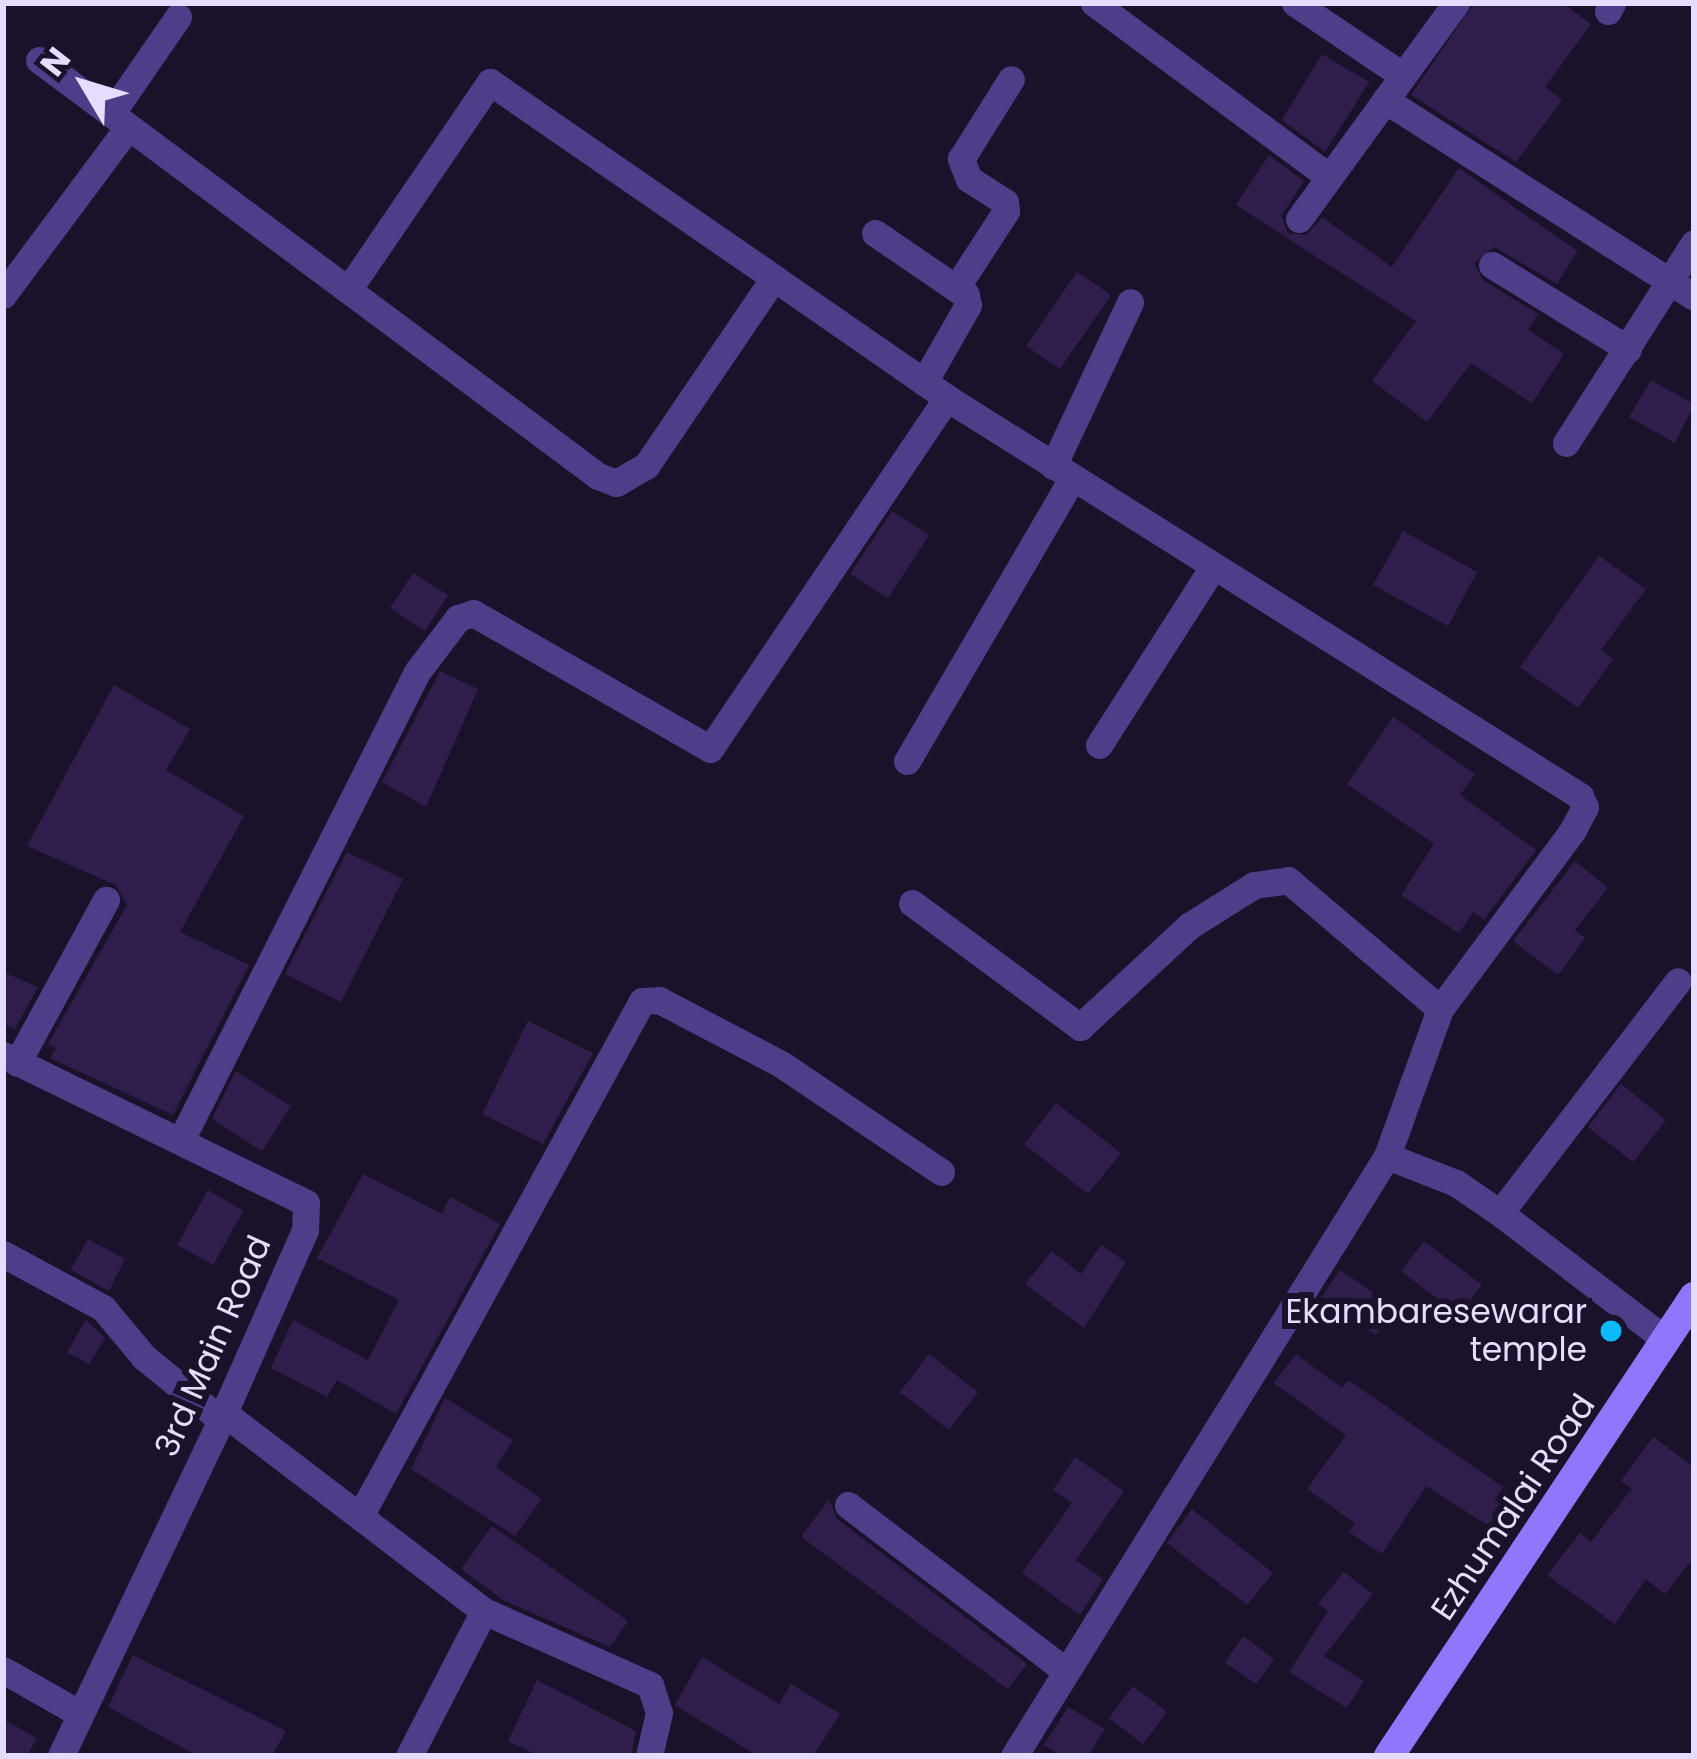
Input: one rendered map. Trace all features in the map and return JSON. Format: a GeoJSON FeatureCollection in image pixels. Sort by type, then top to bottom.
{"type":"FeatureCollection","features":[{"type":"Feature","properties":{"kind":"street"},"geometry":{"type":"LineString","coordinates":[[1094,3],[1329,177]]}},
{"type":"Feature","properties":{"kind":"street"},"geometry":{"type":"LineString","coordinates":[[1295,3],[1402,75]]}},
{"type":"Feature","properties":{"kind":"street"},"geometry":{"type":"LineString","coordinates":[[1299,219],[1456,3]]}},
{"type":"Feature","properties":{"kind":"street"},"geometry":{"type":"LineString","coordinates":[[3,296],[119,120],[178,17]]}},
{"type":"Feature","properties":{"kind":"street"},"geometry":{"type":"LineString","coordinates":[[39,60],[616,483],[646,466],[774,278]]}},
{"type":"Feature","properties":{"kind":"street"},"geometry":{"type":"LineString","coordinates":[[956,288],[1006,211],[1005,202],[969,179],[961,159],[1011,79]]}},
{"type":"Feature","properties":{"kind":"street"},"geometry":{"type":"LineString","coordinates":[[348,290],[490,82],[936,390],[1580,796],[1585,807],[1573,830],[1440,1009],[1387,1156],[1014,1756]]}},
{"type":"Feature","properties":{"kind":"street"},"geometry":{"type":"LineString","coordinates":[[1385,100],[1684,291]]}},
{"type":"Feature","properties":{"kind":"street"},"geometry":{"type":"LineString","coordinates":[[181,1140],[417,672],[458,618],[473,613],[710,749],[936,390],[968,304],[956,288],[874,233]]}},
{"type":"Feature","properties":{"kind":"street"},"geometry":{"type":"LineString","coordinates":[[1566,443],[1628,349],[1684,291],[1694,243]]}},
{"type":"Feature","properties":{"kind":"street"},"geometry":{"type":"LineString","coordinates":[[1492,266],[1628,349]]}},
{"type":"Feature","properties":{"kind":"street"},"geometry":{"type":"LineString","coordinates":[[907,761],[1062,472],[1130,302]]}},
{"type":"Feature","properties":{"kind":"street"},"geometry":{"type":"LineString","coordinates":[[1099,745],[1213,568]]}},
{"type":"Feature","properties":{"kind":"street"},"geometry":{"type":"LineString","coordinates":[[912,903],[1080,1027],[1189,926],[1254,885],[1288,880],[1440,1009]]}},
{"type":"Feature","properties":{"kind":"street"},"geometry":{"type":"LineString","coordinates":[[10,1059],[106,900]]}},
{"type":"Feature","properties":{"kind":"street"},"geometry":{"type":"LineString","coordinates":[[1500,1213],[1678,981]]}},
{"type":"Feature","properties":{"kind":"street"},"geometry":{"type":"LineString","coordinates":[[360,1516],[642,1000],[658,1000],[781,1064],[941,1172]]}},
{"type":"Feature","properties":{"kind":"street","name":"3rd Main Road"},"geometry":{"type":"LineString","coordinates":[[10,1059],[306,1203],[305,1230],[223,1416],[61,1756]]}},
{"type":"Feature","properties":{"kind":"street"},"geometry":{"type":"LineString","coordinates":[[1387,1156],[1456,1183],[1666,1340]]}},
{"type":"Feature","properties":{"kind":"street"},"geometry":{"type":"LineString","coordinates":[[3,1254],[103,1308],[144,1357],[484,1611],[650,1685],[659,1713],[649,1756]]}},
{"type":"Feature","properties":{"kind":"street","name":"Ezhumalai Road"},"geometry":{"type":"LineString","coordinates":[[1390,1756],[1694,1297]]}},
{"type":"Feature","properties":{"kind":"street"},"geometry":{"type":"LineString","coordinates":[[848,1505],[1066,1670]]}},
{"type":"Feature","properties":{"kind":"street"},"geometry":{"type":"LineString","coordinates":[[409,1756],[484,1611]]}},
{"type":"Feature","properties":{"kind":"street"},"geometry":{"type":"LineString","coordinates":[[3,1670],[80,1714]]}},
{"type":"Feature","properties":{"kind":"building"},"geometry":{"type":"Polygon","coordinates":[[[1474,3],[1562,3],[1591,24],[1545,87],[1562,100],[1516,162],[1411,95],[1474,3]]]}},
{"type":"Feature","properties":{"kind":"building"},"geometry":{"type":"Polygon","coordinates":[[[1322,54],[1369,82],[1325,152],[1282,120],[1322,54]]]}},
{"type":"Feature","properties":{"kind":"building"},"geometry":{"type":"Polygon","coordinates":[[[1269,155],[1304,181],[1281,216],[1288,233],[1307,235],[1322,217],[1392,267],[1459,168],[1577,251],[1557,284],[1494,247],[1474,263],[1483,280],[1538,314],[1528,330],[1564,354],[1532,403],[1471,363],[1427,422],[1372,381],[1416,321],[1236,205],[1269,155]]]}},
{"type":"Feature","properties":{"kind":"building"},"geometry":{"type":"Polygon","coordinates":[[[1077,272],[1111,295],[1060,369],[1026,346],[1077,272]]]}},
{"type":"Feature","properties":{"kind":"building"},"geometry":{"type":"Polygon","coordinates":[[[1651,380],[1694,404],[1675,443],[1629,417],[1651,380]]]}},
{"type":"Feature","properties":{"kind":"building"},"geometry":{"type":"Polygon","coordinates":[[[892,511],[929,535],[888,598],[850,574],[892,511]]]}},
{"type":"Feature","properties":{"kind":"building"},"geometry":{"type":"Polygon","coordinates":[[[1403,531],[1477,572],[1448,626],[1373,585],[1403,531]]]}},
{"type":"Feature","properties":{"kind":"building"},"geometry":{"type":"Polygon","coordinates":[[[1599,556],[1646,589],[1601,650],[1613,659],[1578,708],[1520,667],[1599,556]]]}},
{"type":"Feature","properties":{"kind":"building"},"geometry":{"type":"Polygon","coordinates":[[[413,573],[448,595],[425,631],[390,608],[413,573]]]}},
{"type":"Feature","properties":{"kind":"building"},"geometry":{"type":"Polygon","coordinates":[[[440,671],[478,689],[426,807],[382,782],[440,671]]]}},
{"type":"Feature","properties":{"kind":"building"},"geometry":{"type":"Polygon","coordinates":[[[114,685],[190,729],[166,770],[244,816],[180,932],[249,965],[173,1115],[50,1058],[56,1048],[48,1044],[127,905],[116,885],[27,846],[114,685]]]}},
{"type":"Feature","properties":{"kind":"building"},"geometry":{"type":"Polygon","coordinates":[[[1393,717],[1475,774],[1460,795],[1536,850],[1484,920],[1473,912],[1459,933],[1401,895],[1434,844],[1347,784],[1393,717]]]}},
{"type":"Feature","properties":{"kind":"building"},"geometry":{"type":"Polygon","coordinates":[[[347,852],[403,879],[341,1002],[285,974],[347,852]]]}},
{"type":"Feature","properties":{"kind":"building"},"geometry":{"type":"Polygon","coordinates":[[[1575,861],[1608,888],[1575,930],[1585,938],[1558,975],[1513,941],[1575,861]]]}},
{"type":"Feature","properties":{"kind":"building"},"geometry":{"type":"Polygon","coordinates":[[[3,972],[38,987],[15,1029],[3,1024],[3,972]]]}},
{"type":"Feature","properties":{"kind":"building"},"geometry":{"type":"Polygon","coordinates":[[[528,1021],[593,1053],[543,1144],[482,1114],[528,1021]]]}},
{"type":"Feature","properties":{"kind":"building"},"geometry":{"type":"Polygon","coordinates":[[[236,1071],[291,1106],[262,1151],[212,1119],[236,1071]]]}},
{"type":"Feature","properties":{"kind":"building"},"geometry":{"type":"Polygon","coordinates":[[[1621,1084],[1666,1120],[1633,1162],[1588,1127],[1621,1084]]]}},
{"type":"Feature","properties":{"kind":"building"},"geometry":{"type":"Polygon","coordinates":[[[1056,1103],[1121,1153],[1088,1194],[1024,1144],[1056,1103]]]}},
{"type":"Feature","properties":{"kind":"building"},"geometry":{"type":"Polygon","coordinates":[[[363,1174],[442,1214],[450,1197],[500,1224],[396,1414],[337,1380],[327,1397],[271,1368],[293,1320],[368,1360],[399,1300],[317,1258],[363,1174]]]}},
{"type":"Feature","properties":{"kind":"building"},"geometry":{"type":"Polygon","coordinates":[[[208,1190],[243,1211],[213,1265],[177,1245],[208,1190]]]}},
{"type":"Feature","properties":{"kind":"building"},"geometry":{"type":"Polygon","coordinates":[[[88,1239],[125,1259],[109,1291],[71,1270],[88,1239]]]}},
{"type":"Feature","properties":{"kind":"building"},"geometry":{"type":"Polygon","coordinates":[[[1424,1241],[1482,1285],[1459,1315],[1401,1271],[1424,1241]]]}},
{"type":"Feature","properties":{"kind":"building"},"geometry":{"type":"Polygon","coordinates":[[[1101,1245],[1126,1262],[1084,1328],[1025,1284],[1052,1251],[1081,1274],[1101,1245]]]}},
{"type":"Feature","properties":{"kind":"building"},"geometry":{"type":"Polygon","coordinates":[[[1340,1270],[1395,1307],[1376,1335],[1321,1298],[1340,1270]]]}},
{"type":"Feature","properties":{"kind":"building"},"geometry":{"type":"Polygon","coordinates":[[[86,1320],[105,1338],[89,1364],[67,1352],[86,1320]]]}},
{"type":"Feature","properties":{"kind":"building"},"geometry":{"type":"Polygon","coordinates":[[[929,1354],[978,1392],[949,1430],[900,1392],[929,1354]]]}},
{"type":"Feature","properties":{"kind":"building"},"geometry":{"type":"Polygon","coordinates":[[[1296,1354],[1342,1388],[1348,1380],[1529,1505],[1508,1538],[1426,1486],[1382,1554],[1349,1532],[1355,1523],[1307,1489],[1346,1435],[1274,1383],[1296,1354]]]}},
{"type":"Feature","properties":{"kind":"building"},"geometry":{"type":"Polygon","coordinates":[[[445,1398],[513,1440],[496,1467],[541,1499],[515,1536],[411,1469],[445,1398]]]}},
{"type":"Feature","properties":{"kind":"building"},"geometry":{"type":"Polygon","coordinates":[[[1653,1437],[1694,1467],[1694,1557],[1665,1594],[1646,1579],[1615,1624],[1547,1575],[1580,1533],[1591,1542],[1632,1488],[1621,1481],[1653,1437]]]}},
{"type":"Feature","properties":{"kind":"building"},"geometry":{"type":"Polygon","coordinates":[[[1075,1457],[1124,1491],[1076,1560],[1103,1579],[1080,1615],[1022,1573],[1072,1503],[1053,1490],[1075,1457]]]}},
{"type":"Feature","properties":{"kind":"building"},"geometry":{"type":"Polygon","coordinates":[[[829,1499],[837,1519],[1027,1664],[1008,1689],[801,1537],[829,1499]]]}},
{"type":"Feature","properties":{"kind":"building"},"geometry":{"type":"Polygon","coordinates":[[[1192,1509],[1273,1573],[1247,1605],[1167,1543],[1192,1509]]]}},
{"type":"Feature","properties":{"kind":"building"},"geometry":{"type":"Polygon","coordinates":[[[492,1526],[628,1621],[610,1647],[503,1600],[461,1569],[492,1526]]]}},
{"type":"Feature","properties":{"kind":"building"},"geometry":{"type":"Polygon","coordinates":[[[1344,1572],[1373,1594],[1324,1656],[1364,1681],[1347,1708],[1289,1672],[1328,1611],[1318,1604],[1344,1572]]]}},
{"type":"Feature","properties":{"kind":"building"},"geometry":{"type":"Polygon","coordinates":[[[1243,1636],[1274,1659],[1256,1684],[1225,1662],[1243,1636]]]}},
{"type":"Feature","properties":{"kind":"building"},"geometry":{"type":"Polygon","coordinates":[[[133,1655],[286,1731],[272,1756],[198,1756],[108,1707],[133,1655]]]}},
{"type":"Feature","properties":{"kind":"building"},"geometry":{"type":"Polygon","coordinates":[[[702,1657],[779,1704],[791,1684],[840,1714],[813,1756],[758,1756],[675,1705],[702,1657]]]}},
{"type":"Feature","properties":{"kind":"building"},"geometry":{"type":"Polygon","coordinates":[[[537,1680],[636,1731],[631,1756],[539,1756],[508,1741],[537,1680]]]}},
{"type":"Feature","properties":{"kind":"building"},"geometry":{"type":"Polygon","coordinates":[[[1133,1686],[1167,1712],[1143,1744],[1109,1718],[1133,1686]]]}},
{"type":"Feature","properties":{"kind":"building"},"geometry":{"type":"Polygon","coordinates":[[[1068,1707],[1105,1729],[1088,1756],[1062,1756],[1044,1745],[1068,1707]]]}},
{"type":"Feature","properties":{"kind":"building"},"geometry":{"type":"Polygon","coordinates":[[[3,1719],[37,1738],[27,1756],[3,1756],[3,1719]]]}},
{"type":"Feature","properties":{"kind":"place","name":"Ekambaresewarar temple"},"geometry":{"type":"Point","coordinates":[1611,1331]}}]}
